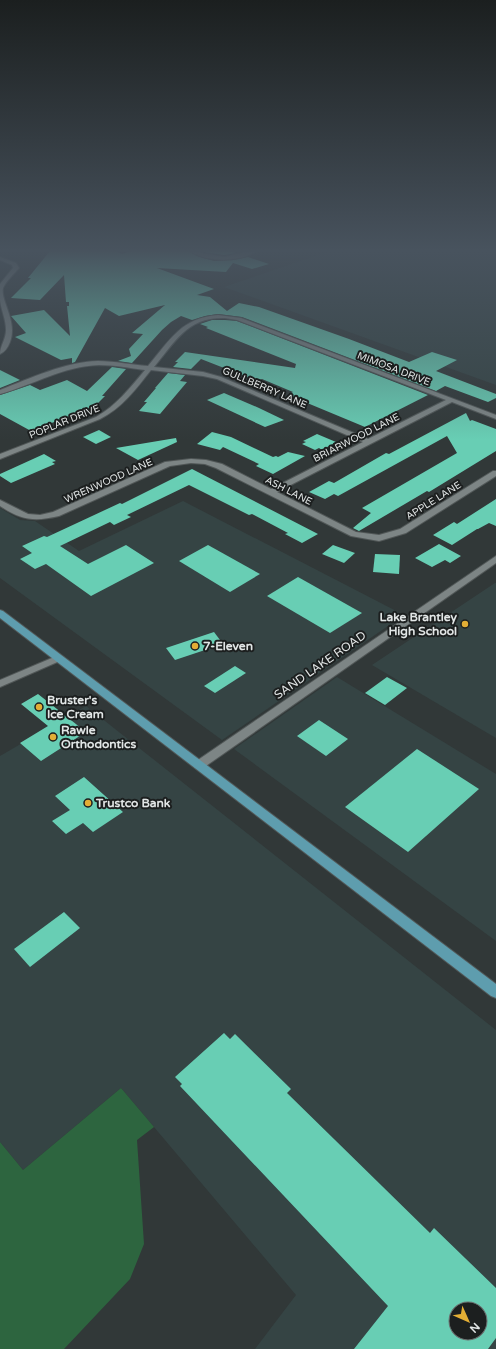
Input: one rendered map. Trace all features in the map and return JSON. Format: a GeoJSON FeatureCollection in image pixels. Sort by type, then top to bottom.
{"type":"FeatureCollection","features":[{"type":"Feature","properties":{"kind":"main road"},"geometry":{"type":"LineString","coordinates":[[0,613],[496,992]]}},
{"type":"Feature","properties":{"kind":"street"},"geometry":{"type":"LineString","coordinates":[[0,352],[9,339],[9,330],[5,314]]}},
{"type":"Feature","properties":{"kind":"street","name":"POPLAR DRIVE"},"geometry":{"type":"LineString","coordinates":[[0,457],[98,418],[111,411],[121,402],[148,368],[185,327],[198,320],[216,316]]}},
{"type":"Feature","properties":{"kind":"street","name":"MIMOSA DRIVE"},"geometry":{"type":"LineString","coordinates":[[216,316],[239,319],[496,417]]}},
{"type":"Feature","properties":{"kind":"street","name":"GULLBERRY LANE"},"geometry":{"type":"LineString","coordinates":[[0,392],[59,371],[85,365],[113,364],[148,368],[219,378],[368,442]]}},
{"type":"Feature","properties":{"kind":"street","name":"BRIARWOOD LANE"},"geometry":{"type":"LineString","coordinates":[[271,492],[450,400]]}},
{"type":"Feature","properties":{"kind":"street","name":"ASH LANE"},"geometry":{"type":"LineString","coordinates":[[191,461],[206,462],[219,466],[354,534],[379,538]]}},
{"type":"Feature","properties":{"kind":"street","name":"WRENWOOD LANE"},"geometry":{"type":"LineString","coordinates":[[0,502],[24,517],[44,518],[168,464],[191,461]]}},
{"type":"Feature","properties":{"kind":"street","name":"APPLE LANE"},"geometry":{"type":"LineString","coordinates":[[379,538],[403,531],[496,472]]}},
{"type":"Feature","properties":{"kind":"street","name":"SAND LAKE ROAD"},"geometry":{"type":"LineString","coordinates":[[199,765],[496,559]]}},
{"type":"Feature","properties":{"kind":"street"},"geometry":{"type":"LineString","coordinates":[[0,684],[59,658]]}},
{"type":"Feature","properties":{"kind":"shaded area"},"geometry":{"type":"Polygon","coordinates":[[[299,314],[496,314],[496,385],[299,314]]]}},
{"type":"Feature","properties":{"kind":"shaded area"},"geometry":{"type":"Polygon","coordinates":[[[183,501],[404,615],[222,740],[0,578],[0,508],[20,520],[35,521],[79,551],[183,501]]]}},
{"type":"Feature","properties":{"kind":"shaded area","name":"Lake Brantley High School"},"geometry":{"type":"Polygon","coordinates":[[[496,583],[496,738],[372,665],[496,583]]]}},
{"type":"Feature","properties":{"kind":"shaded area"},"geometry":{"type":"Polygon","coordinates":[[[337,677],[496,774],[496,941],[234,749],[337,677]]]}},
{"type":"Feature","properties":{"kind":"shaded area"},"geometry":{"type":"Polygon","coordinates":[[[86,706],[496,1030],[496,1349],[255,1349],[296,1295],[121,1088],[23,1170],[0,1142],[0,756],[86,706]]]}},
{"type":"Feature","properties":{"kind":"green space"},"geometry":{"type":"Polygon","coordinates":[[[121,1088],[154,1127],[137,1140],[144,1244],[130,1279],[64,1349],[0,1349],[0,1142],[23,1170],[121,1088]]]}},
{"type":"Feature","properties":{"kind":"building"},"geometry":{"type":"Polygon","coordinates":[[[22,314],[48,314],[70,336],[68,314],[102,314],[75,362],[72,363],[72,358],[61,360],[15,337],[26,333],[11,316],[22,314]]]}},
{"type":"Feature","properties":{"kind":"building"},"geometry":{"type":"Polygon","coordinates":[[[115,314],[128,314],[119,316],[115,314]]]}},
{"type":"Feature","properties":{"kind":"building"},"geometry":{"type":"Polygon","coordinates":[[[154,314],[279,314],[409,362],[432,352],[457,360],[436,371],[496,394],[496,398],[488,402],[445,386],[436,391],[242,317],[218,314],[192,320],[181,316],[162,330],[132,363],[118,361],[131,356],[129,349],[143,334],[132,333],[154,314]]]}},
{"type":"Feature","properties":{"kind":"building"},"geometry":{"type":"Polygon","coordinates":[[[212,320],[237,321],[428,395],[365,427],[288,395],[293,392],[262,379],[257,381],[201,359],[191,369],[173,367],[178,362],[175,362],[185,352],[295,368],[296,364],[206,328],[208,327],[200,324],[212,320]]]}},
{"type":"Feature","properties":{"kind":"building"},"geometry":{"type":"Polygon","coordinates":[[[112,367],[126,369],[102,396],[105,396],[96,405],[98,405],[31,431],[0,414],[0,395],[30,385],[40,390],[67,380],[87,391],[112,367]]]}},
{"type":"Feature","properties":{"kind":"building"},"geometry":{"type":"Polygon","coordinates":[[[0,370],[20,380],[0,388],[0,370]]]}},
{"type":"Feature","properties":{"kind":"building"},"geometry":{"type":"Polygon","coordinates":[[[168,373],[185,375],[180,381],[187,382],[160,414],[139,411],[147,402],[144,402],[168,373]]]}},
{"type":"Feature","properties":{"kind":"building"},"geometry":{"type":"Polygon","coordinates":[[[224,393],[284,420],[265,427],[207,400],[224,393]]]}},
{"type":"Feature","properties":{"kind":"building"},"geometry":{"type":"Polygon","coordinates":[[[466,413],[470,421],[472,420],[496,429],[496,451],[429,492],[427,491],[359,531],[353,528],[371,513],[362,508],[457,453],[447,436],[338,496],[334,494],[325,499],[309,492],[329,481],[334,483],[386,453],[389,454],[466,413]]]}},
{"type":"Feature","properties":{"kind":"building"},"geometry":{"type":"Polygon","coordinates":[[[99,430],[111,437],[96,444],[83,437],[99,430]]]}},
{"type":"Feature","properties":{"kind":"building"},"geometry":{"type":"Polygon","coordinates":[[[212,432],[231,437],[273,457],[278,457],[288,452],[305,456],[273,474],[256,466],[259,464],[223,447],[220,450],[197,444],[212,432]]]}},
{"type":"Feature","properties":{"kind":"building"},"geometry":{"type":"Polygon","coordinates":[[[317,434],[336,442],[322,450],[319,448],[315,450],[302,444],[306,442],[303,441],[317,434]]]}},
{"type":"Feature","properties":{"kind":"building"},"geometry":{"type":"Polygon","coordinates":[[[176,438],[177,442],[138,460],[116,448],[176,438]]]}},
{"type":"Feature","properties":{"kind":"building"},"geometry":{"type":"Polygon","coordinates":[[[44,454],[56,461],[52,462],[55,464],[11,483],[0,476],[0,474],[44,454]]]}},
{"type":"Feature","properties":{"kind":"building"},"geometry":{"type":"Polygon","coordinates":[[[192,469],[318,534],[302,543],[285,534],[288,533],[252,514],[249,515],[189,485],[127,515],[131,517],[114,525],[110,522],[60,546],[88,564],[126,545],[154,563],[91,596],[46,564],[35,569],[20,559],[32,553],[22,546],[44,536],[47,537],[120,503],[122,504],[192,469]]]}},
{"type":"Feature","properties":{"kind":"building"},"geometry":{"type":"Polygon","coordinates":[[[496,499],[496,526],[489,523],[452,545],[433,535],[454,522],[457,524],[496,499]]]}},
{"type":"Feature","properties":{"kind":"building"},"geometry":{"type":"Polygon","coordinates":[[[439,544],[461,556],[450,563],[445,560],[432,567],[415,558],[439,544]]]}},
{"type":"Feature","properties":{"kind":"building"},"geometry":{"type":"Polygon","coordinates":[[[208,545],[260,574],[230,592],[179,561],[208,545]]]}},
{"type":"Feature","properties":{"kind":"building"},"geometry":{"type":"Polygon","coordinates":[[[333,545],[355,553],[344,563],[322,554],[333,545]]]}},
{"type":"Feature","properties":{"kind":"building"},"geometry":{"type":"Polygon","coordinates":[[[375,554],[400,555],[399,574],[373,572],[375,554]]]}},
{"type":"Feature","properties":{"kind":"building"},"geometry":{"type":"Polygon","coordinates":[[[298,577],[362,613],[330,633],[267,596],[298,577]]]}},
{"type":"Feature","properties":{"kind":"building","name":"7-Eleven"},"geometry":{"type":"Polygon","coordinates":[[[214,632],[223,644],[175,660],[166,648],[214,632]]]}},
{"type":"Feature","properties":{"kind":"building","name":"7-Eleven"},"geometry":{"type":"Polygon","coordinates":[[[235,666],[246,673],[215,693],[204,686],[235,666]]]}},
{"type":"Feature","properties":{"kind":"building"},"geometry":{"type":"Polygon","coordinates":[[[387,677],[407,688],[385,705],[365,693],[387,677]]]}},
{"type":"Feature","properties":{"kind":"building","name":"Rawle Orthodontics"},"geometry":{"type":"Polygon","coordinates":[[[38,694],[86,732],[41,761],[20,743],[48,726],[21,704],[38,694]]]}},
{"type":"Feature","properties":{"kind":"building"},"geometry":{"type":"Polygon","coordinates":[[[319,720],[348,739],[326,756],[297,736],[319,720]]]}},
{"type":"Feature","properties":{"kind":"building"},"geometry":{"type":"Polygon","coordinates":[[[417,749],[479,789],[408,852],[345,807],[417,749]]]}},
{"type":"Feature","properties":{"kind":"building","name":"Trustco Bank"},"geometry":{"type":"Polygon","coordinates":[[[84,777],[123,812],[93,832],[83,823],[66,834],[52,821],[70,810],[55,796],[84,777]]]}},
{"type":"Feature","properties":{"kind":"building"},"geometry":{"type":"Polygon","coordinates":[[[64,912],[80,928],[30,967],[14,949],[64,912]]]}},
{"type":"Feature","properties":{"kind":"building"},"geometry":{"type":"Polygon","coordinates":[[[224,1033],[230,1039],[235,1034],[291,1089],[287,1093],[430,1233],[434,1228],[496,1288],[496,1338],[488,1349],[354,1349],[388,1306],[180,1086],[182,1084],[175,1077],[224,1033]]]}},
{"type":"Feature","properties":{"kind":"place","name":"Lake Brantley High School"},"geometry":{"type":"Point","coordinates":[465,624]}},
{"type":"Feature","properties":{"kind":"place","name":"7-Eleven"},"geometry":{"type":"Point","coordinates":[195,646]}},
{"type":"Feature","properties":{"kind":"place","name":"Bruster's Ice Cream"},"geometry":{"type":"Point","coordinates":[39,707]}},
{"type":"Feature","properties":{"kind":"place","name":"Rawle Orthodontics"},"geometry":{"type":"Point","coordinates":[53,737]}},
{"type":"Feature","properties":{"kind":"place","name":"Trustco Bank"},"geometry":{"type":"Point","coordinates":[88,803]}}]}
